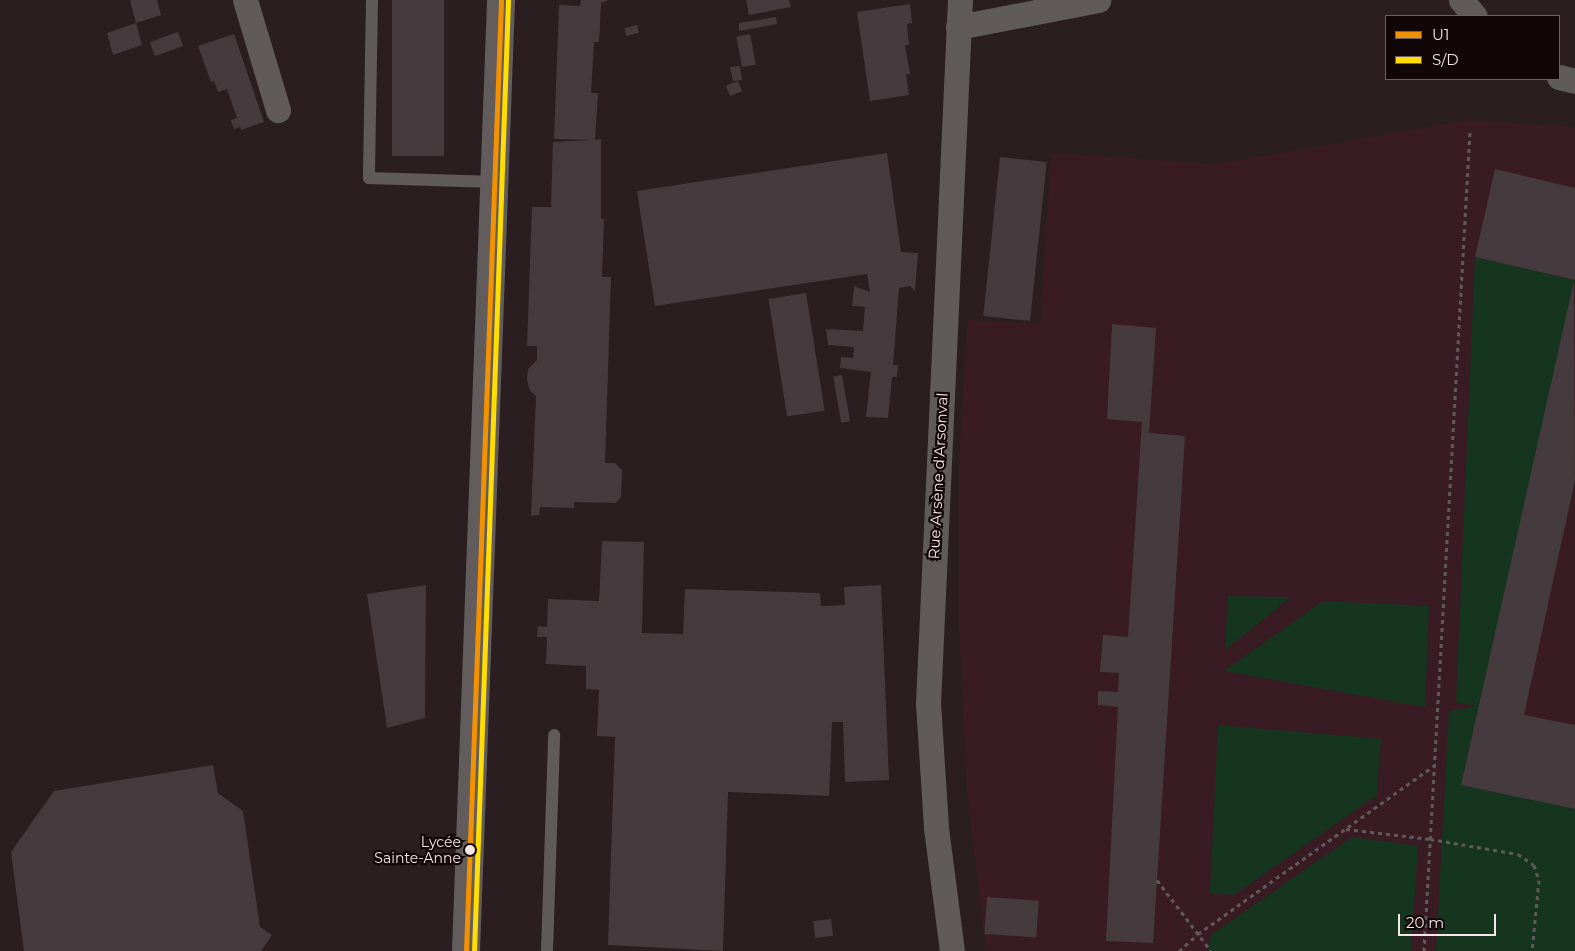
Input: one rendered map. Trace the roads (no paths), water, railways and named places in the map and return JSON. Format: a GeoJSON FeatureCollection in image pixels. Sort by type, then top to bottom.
{"type":"FeatureCollection","features":[{"type":"Feature","properties":{"kind":"street"},"geometry":{"type":"LineString","coordinates":[[244,0],[278,110]]}},
{"type":"Feature","properties":{"kind":"street"},"geometry":{"type":"LineString","coordinates":[[466,951],[501,0]]}},
{"type":"Feature","properties":{"kind":"street","name":"Rue Arsène d'Arsonval"},"geometry":{"type":"LineString","coordinates":[[950,951],[936,827],[928,704],[960,0]]}},
{"type":"Feature","properties":{"kind":"street"},"geometry":{"type":"LineString","coordinates":[[958,27],[1098,0]]}},
{"type":"Feature","properties":{"kind":"street"},"geometry":{"type":"LineString","coordinates":[[1461,0],[1474,15]]}},
{"type":"Feature","properties":{"kind":"street"},"geometry":{"type":"LineString","coordinates":[[1560,77],[1575,81]]}},
{"type":"Feature","properties":{"kind":"lane"},"geometry":{"type":"LineString","coordinates":[[372,0],[369,178],[494,182]]}},
{"type":"Feature","properties":{"kind":"lane"},"geometry":{"type":"LineString","coordinates":[[547,951],[554,734]]}},
{"type":"Feature","properties":{"kind":"place","name":"Lycée Sainte-Anne"},"geometry":{"type":"Point","coordinates":[470,850]}}]}
